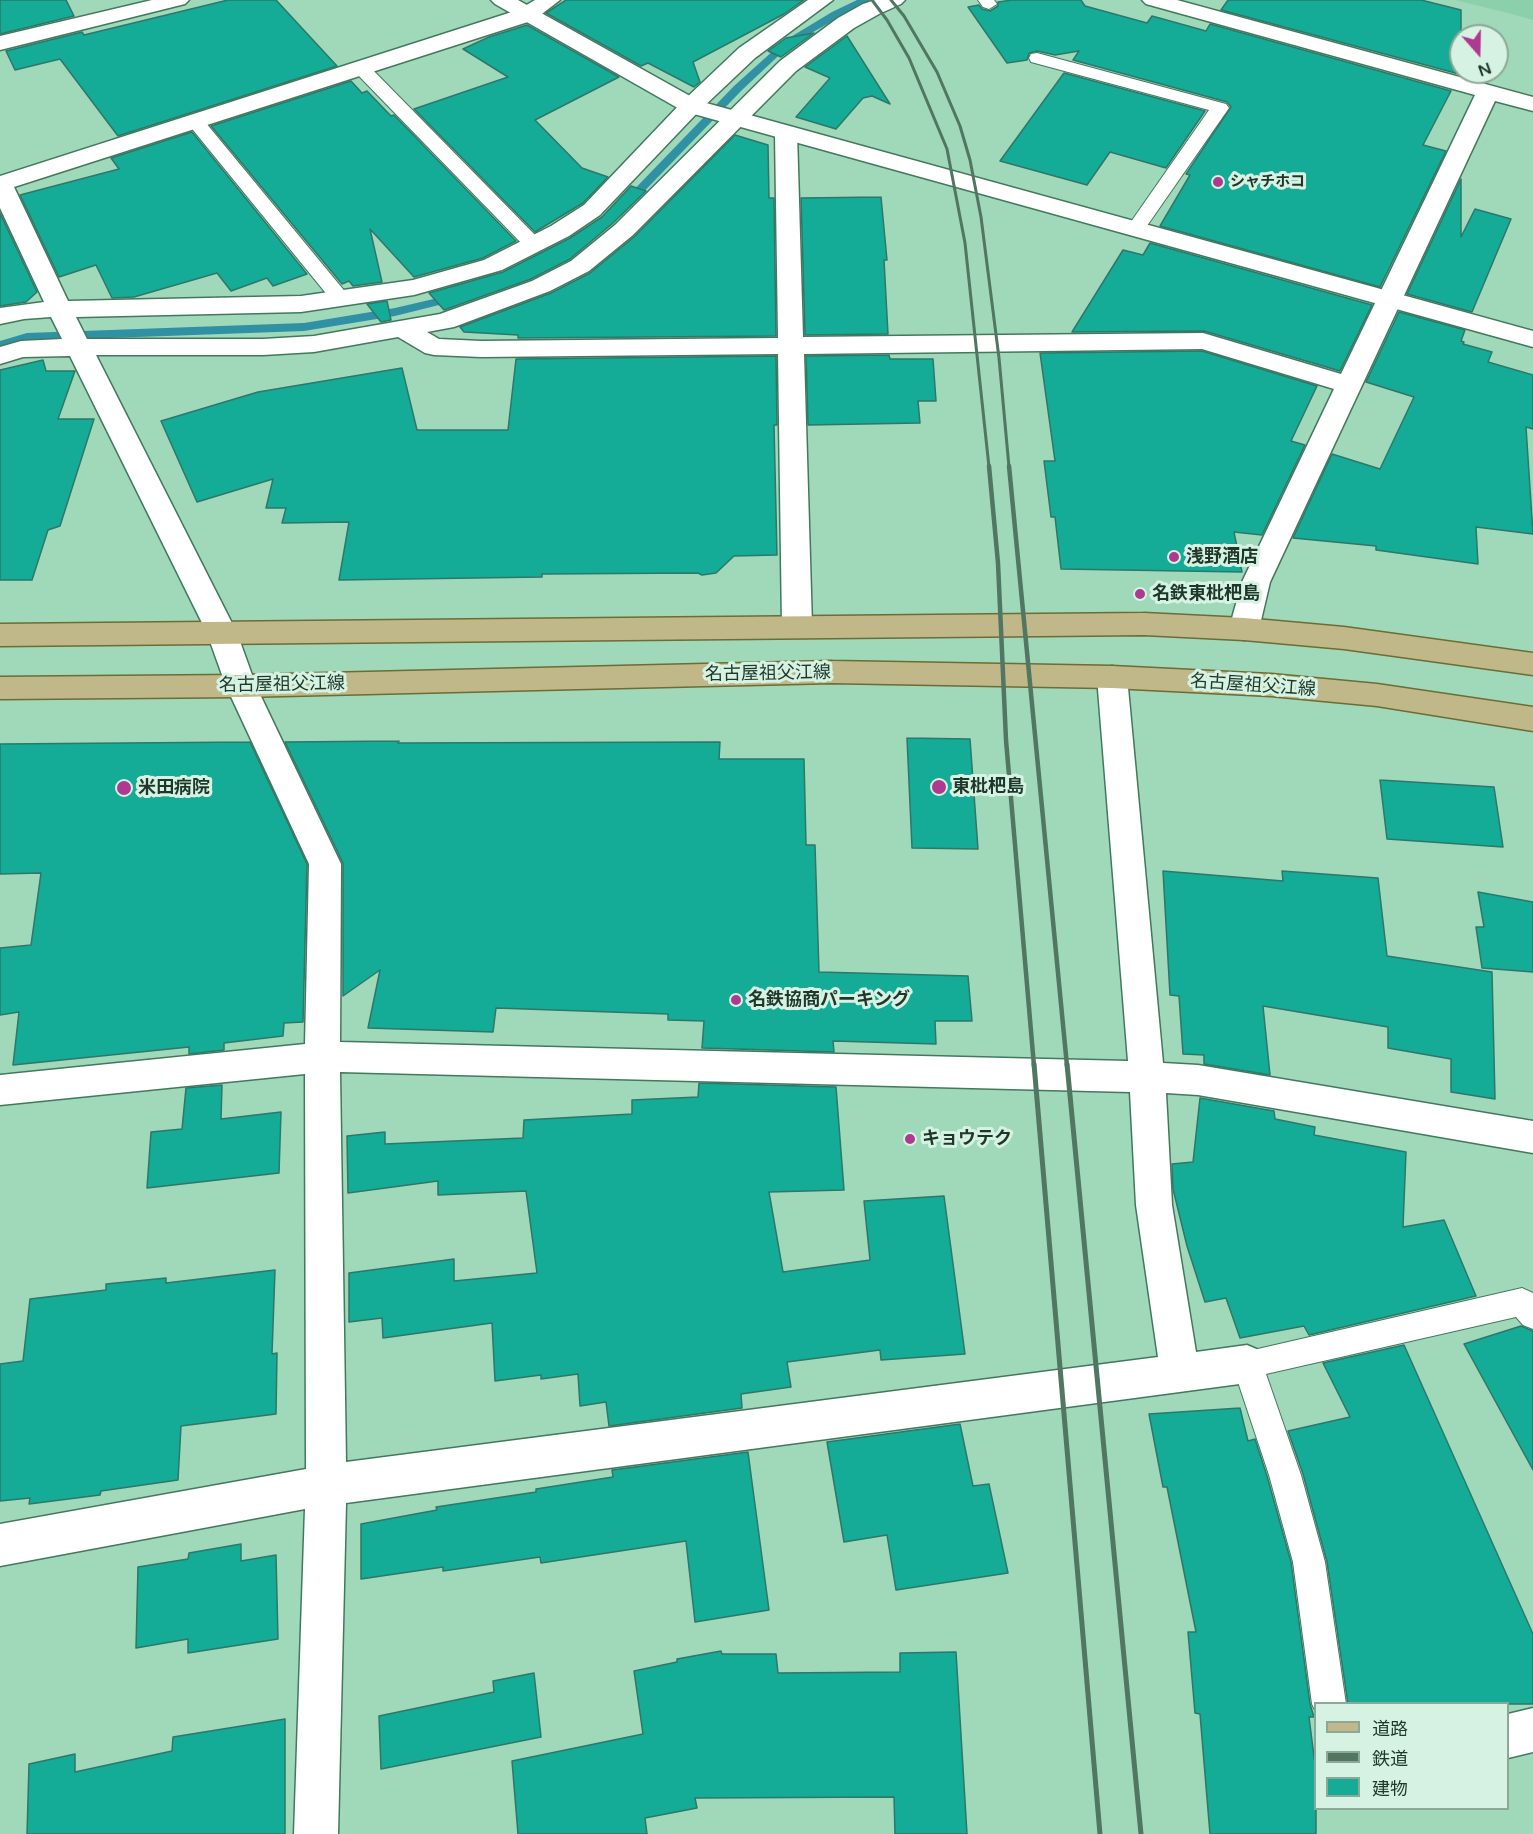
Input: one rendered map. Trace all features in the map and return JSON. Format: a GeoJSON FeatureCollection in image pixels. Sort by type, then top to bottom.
{"type":"FeatureCollection","features":[{"type":"Feature","properties":{"kind":"main road"},"geometry":{"type":"LineString","coordinates":[[0,635],[1144,624],[1244,629],[1344,638],[1533,664]]}},
{"type":"Feature","properties":{"kind":"main road","name":"名古屋祖父江線"},"geometry":{"type":"LineString","coordinates":[[0,688],[241,686],[832,672],[1112,677],[1271,685],[1377,695],[1533,720]]}},
{"type":"Feature","properties":{"kind":"street"},"geometry":{"type":"LineString","coordinates":[[0,43],[178,0]]}},
{"type":"Feature","properties":{"kind":"street"},"geometry":{"type":"LineString","coordinates":[[502,0],[696,108],[1533,339]]}},
{"type":"Feature","properties":{"kind":"street"},"geometry":{"type":"LineString","coordinates":[[316,1834],[326,1485],[322,1057],[325,864],[241,686],[222,633],[0,184],[526,15],[549,0]]}},
{"type":"Feature","properties":{"kind":"street"},"geometry":{"type":"LineString","coordinates":[[0,316],[24,311],[272,306],[414,287],[456,278],[493,265],[575,223],[592,210],[696,108],[747,53],[822,0]]}},
{"type":"Feature","properties":{"kind":"street"},"geometry":{"type":"LineString","coordinates":[[0,356],[21,349],[78,344],[263,347],[315,345],[445,321],[541,286],[580,266],[639,216],[788,66],[846,23],[871,9],[894,0]]}},
{"type":"Feature","properties":{"kind":"street"},"geometry":{"type":"LineString","coordinates":[[1154,0],[1533,104]]}},
{"type":"Feature","properties":{"kind":"street"},"geometry":{"type":"LineString","coordinates":[[1244,629],[1256,582],[1488,92]]}},
{"type":"Feature","properties":{"kind":"street"},"geometry":{"type":"LineString","coordinates":[[786,133],[797,626]]}},
{"type":"Feature","properties":{"kind":"street"},"geometry":{"type":"LineString","coordinates":[[403,329],[434,347],[445,348],[1203,341],[1349,385]]}},
{"type":"Feature","properties":{"kind":"street"},"geometry":{"type":"LineString","coordinates":[[1112,677],[1147,1077],[1154,1205],[1180,1372]]}},
{"type":"Feature","properties":{"kind":"street"},"geometry":{"type":"LineString","coordinates":[[0,1090],[322,1057],[1147,1077],[1198,1080],[1533,1137]]}},
{"type":"Feature","properties":{"kind":"street"},"geometry":{"type":"LineString","coordinates":[[0,1545],[326,1485],[1247,1364]]}},
{"type":"Feature","properties":{"kind":"street"},"geometry":{"type":"LineString","coordinates":[[1509,1736],[1533,1730]]}},
{"type":"Feature","properties":{"kind":"lane"},"geometry":{"type":"LineString","coordinates":[[1037,58],[1220,108],[1135,229]]}},
{"type":"Feature","properties":{"kind":"lane"},"geometry":{"type":"LineString","coordinates":[[361,68],[534,245]]}},
{"type":"Feature","properties":{"kind":"lane"},"geometry":{"type":"LineString","coordinates":[[195,121],[340,298]]}},
{"type":"Feature","properties":{"kind":"lane"},"geometry":{"type":"LineString","coordinates":[[1329,1702],[1309,1562],[1285,1475],[1247,1364],[1522,1302],[1533,1314]]}},
{"type":"Feature","properties":{"kind":"shaded area"},"geometry":{"type":"Polygon","coordinates":[[[1455,0],[1533,0],[1533,20],[1512,14],[1455,0]]]}},
{"type":"Feature","properties":{"kind":"building"},"geometry":{"type":"Polygon","coordinates":[[[0,0],[66,0],[74,16],[0,34],[0,0]]]}},
{"type":"Feature","properties":{"kind":"building"},"geometry":{"type":"Polygon","coordinates":[[[228,0],[276,0],[337,66],[118,136],[60,59],[15,70],[6,51],[82,32],[84,35],[228,0]]]}},
{"type":"Feature","properties":{"kind":"building"},"geometry":{"type":"Polygon","coordinates":[[[566,0],[804,0],[784,14],[693,62],[700,82],[694,87],[648,63],[641,66],[546,13],[566,0]]]}},
{"type":"Feature","properties":{"kind":"building"},"geometry":{"type":"Polygon","coordinates":[[[1081,0],[1085,6],[1147,23],[1152,16],[1206,31],[1210,24],[1451,91],[1423,145],[1446,151],[1380,287],[1160,226],[1190,175],[1186,174],[1231,107],[1227,102],[1073,60],[1079,51],[1055,55],[1037,51],[1029,53],[1027,60],[1007,63],[968,7],[979,5],[982,9],[990,11],[998,6],[998,2],[1081,0]]]}},
{"type":"Feature","properties":{"kind":"building"},"geometry":{"type":"Polygon","coordinates":[[[1228,0],[1421,0],[1461,10],[1461,24],[1449,24],[1449,71],[1221,10],[1228,0]]]}},
{"type":"Feature","properties":{"kind":"building"},"geometry":{"type":"Polygon","coordinates":[[[527,25],[619,77],[535,120],[582,168],[608,177],[583,203],[535,232],[414,109],[508,77],[463,49],[489,37],[527,25]]]}},
{"type":"Feature","properties":{"kind":"building"},"geometry":{"type":"Polygon","coordinates":[[[814,33],[781,57],[768,51],[786,38],[814,33]]]}},
{"type":"Feature","properties":{"kind":"building"},"geometry":{"type":"Polygon","coordinates":[[[847,36],[890,104],[872,96],[863,98],[836,129],[796,117],[830,78],[805,67],[847,36]]]}},
{"type":"Feature","properties":{"kind":"building"},"geometry":{"type":"Polygon","coordinates":[[[1064,73],[1205,111],[1166,168],[1110,152],[1087,185],[1000,161],[1064,73]]]}},
{"type":"Feature","properties":{"kind":"building"},"geometry":{"type":"Polygon","coordinates":[[[351,81],[362,93],[367,91],[391,116],[394,115],[516,241],[483,258],[414,277],[370,229],[382,282],[353,286],[349,281],[342,284],[211,126],[351,81]]]}},
{"type":"Feature","properties":{"kind":"building"},"geometry":{"type":"Polygon","coordinates":[[[192,132],[307,274],[273,286],[267,278],[231,291],[217,273],[134,297],[112,298],[96,265],[59,277],[20,195],[119,169],[111,158],[192,132]]]}},
{"type":"Feature","properties":{"kind":"building"},"geometry":{"type":"Polygon","coordinates":[[[735,135],[768,145],[769,198],[774,198],[776,336],[518,338],[518,335],[464,332],[460,327],[551,293],[590,273],[634,237],[735,135]]]}},
{"type":"Feature","properties":{"kind":"building"},"geometry":{"type":"Polygon","coordinates":[[[1461,179],[1461,237],[1475,209],[1511,219],[1472,312],[1407,294],[1461,179]]]}},
{"type":"Feature","properties":{"kind":"building"},"geometry":{"type":"Polygon","coordinates":[[[631,186],[646,191],[613,223],[570,259],[531,279],[444,310],[429,293],[503,272],[570,238],[602,217],[631,186]]]}},
{"type":"Feature","properties":{"kind":"building"},"geometry":{"type":"Polygon","coordinates":[[[881,197],[887,260],[884,260],[888,334],[805,335],[801,198],[881,197]]]}},
{"type":"Feature","properties":{"kind":"building"},"geometry":{"type":"Polygon","coordinates":[[[0,213],[37,292],[26,302],[0,306],[0,213]]]}},
{"type":"Feature","properties":{"kind":"building"},"geometry":{"type":"Polygon","coordinates":[[[1150,243],[1372,305],[1340,371],[1204,331],[1072,332],[1123,250],[1143,255],[1150,243]]]}},
{"type":"Feature","properties":{"kind":"building"},"geometry":{"type":"Polygon","coordinates":[[[387,301],[391,320],[381,322],[367,304],[387,301]]]}},
{"type":"Feature","properties":{"kind":"building"},"geometry":{"type":"Polygon","coordinates":[[[1399,312],[1465,330],[1461,341],[1464,342],[1463,344],[1492,352],[1488,362],[1533,375],[1533,429],[1526,427],[1533,534],[1476,527],[1478,564],[1376,550],[1376,546],[1293,538],[1332,454],[1380,469],[1414,397],[1366,382],[1399,312]]]}},
{"type":"Feature","properties":{"kind":"building"},"geometry":{"type":"Polygon","coordinates":[[[1202,351],[1317,386],[1291,441],[1305,445],[1262,535],[1234,532],[1242,572],[1061,569],[1055,517],[1051,517],[1044,461],[1055,461],[1040,353],[1202,351]]]}},
{"type":"Feature","properties":{"kind":"building"},"geometry":{"type":"Polygon","coordinates":[[[889,355],[890,359],[933,359],[936,401],[918,401],[920,423],[808,425],[806,356],[889,355]]]}},
{"type":"Feature","properties":{"kind":"building"},"geometry":{"type":"Polygon","coordinates":[[[776,356],[777,425],[774,425],[777,555],[734,556],[716,573],[702,575],[698,573],[542,574],[542,577],[339,580],[349,522],[282,523],[286,508],[266,508],[273,479],[197,502],[161,421],[258,392],[402,368],[417,430],[508,430],[516,359],[776,356]]]}},
{"type":"Feature","properties":{"kind":"building"},"geometry":{"type":"Polygon","coordinates":[[[43,360],[46,371],[75,371],[58,419],[94,419],[60,526],[48,530],[32,580],[0,580],[0,370],[43,360]]]}},
{"type":"Feature","properties":{"kind":"building"},"geometry":{"type":"Polygon","coordinates":[[[907,738],[970,739],[978,849],[912,848],[907,738]]]}},
{"type":"Feature","properties":{"kind":"building"},"geometry":{"type":"Polygon","coordinates":[[[399,741],[398,743],[720,742],[719,759],[804,759],[806,845],[815,845],[819,972],[968,976],[972,1021],[935,1021],[936,1044],[833,1041],[834,1052],[702,1048],[704,1021],[668,1020],[668,1014],[496,1008],[493,1032],[368,1028],[380,970],[343,996],[343,863],[285,742],[399,741]]]}},
{"type":"Feature","properties":{"kind":"building"},"geometry":{"type":"Polygon","coordinates":[[[250,742],[307,864],[303,1022],[284,1023],[283,1036],[224,1043],[224,1050],[189,1054],[189,1047],[13,1065],[19,1012],[0,1015],[0,948],[31,945],[41,873],[0,874],[0,744],[250,742]]]}},
{"type":"Feature","properties":{"kind":"building"},"geometry":{"type":"Polygon","coordinates":[[[1380,780],[1494,787],[1503,847],[1387,839],[1380,780]]]}},
{"type":"Feature","properties":{"kind":"building"},"geometry":{"type":"Polygon","coordinates":[[[1163,871],[1283,881],[1282,871],[1378,878],[1387,956],[1492,972],[1495,1099],[1451,1092],[1451,1059],[1388,1048],[1388,1027],[1263,1006],[1270,1075],[1204,1064],[1204,1055],[1183,1054],[1179,996],[1170,995],[1163,871]]]}},
{"type":"Feature","properties":{"kind":"building"},"geometry":{"type":"Polygon","coordinates":[[[1478,892],[1533,902],[1533,972],[1482,968],[1476,927],[1484,927],[1478,892]]]}},
{"type":"Feature","properties":{"kind":"building"},"geometry":{"type":"Polygon","coordinates":[[[699,1083],[836,1087],[844,1190],[769,1192],[783,1272],[870,1260],[864,1201],[944,1196],[965,1354],[881,1360],[880,1350],[787,1362],[791,1387],[741,1394],[742,1408],[609,1426],[606,1402],[580,1406],[578,1374],[541,1379],[541,1375],[495,1381],[492,1323],[383,1338],[382,1318],[349,1322],[349,1273],[454,1259],[454,1281],[537,1273],[526,1191],[438,1195],[438,1181],[348,1193],[347,1136],[385,1132],[385,1144],[523,1138],[524,1120],[632,1114],[632,1100],[698,1097],[699,1083]]]}},
{"type":"Feature","properties":{"kind":"building"},"geometry":{"type":"Polygon","coordinates":[[[222,1085],[221,1119],[281,1112],[279,1173],[147,1188],[151,1132],[182,1129],[186,1088],[222,1085]]]}},
{"type":"Feature","properties":{"kind":"building"},"geometry":{"type":"Polygon","coordinates":[[[1200,1098],[1274,1111],[1275,1119],[1315,1127],[1314,1135],[1406,1152],[1403,1227],[1444,1220],[1476,1296],[1309,1335],[1304,1326],[1240,1338],[1226,1298],[1205,1302],[1187,1246],[1173,1189],[1172,1164],[1193,1162],[1200,1098]]]}},
{"type":"Feature","properties":{"kind":"building"},"geometry":{"type":"Polygon","coordinates":[[[275,1270],[272,1354],[277,1353],[276,1414],[181,1426],[178,1480],[101,1491],[100,1495],[29,1504],[30,1498],[0,1501],[0,1364],[23,1361],[30,1299],[106,1290],[106,1284],[166,1278],[166,1283],[275,1270]]]}},
{"type":"Feature","properties":{"kind":"building"},"geometry":{"type":"Polygon","coordinates":[[[1521,1326],[1533,1331],[1533,1470],[1464,1344],[1521,1326]]]}},
{"type":"Feature","properties":{"kind":"building"},"geometry":{"type":"Polygon","coordinates":[[[1404,1345],[1533,1634],[1533,1704],[1348,1702],[1327,1562],[1303,1474],[1288,1431],[1350,1417],[1323,1363],[1404,1345]]]}},
{"type":"Feature","properties":{"kind":"building"},"geometry":{"type":"Polygon","coordinates":[[[1240,1408],[1248,1441],[1255,1439],[1291,1562],[1310,1704],[1314,1717],[1309,1717],[1314,1756],[1316,1834],[1210,1834],[1200,1714],[1195,1713],[1188,1632],[1196,1632],[1167,1487],[1163,1487],[1149,1414],[1240,1408]]]}},
{"type":"Feature","properties":{"kind":"building"},"geometry":{"type":"Polygon","coordinates":[[[960,1424],[973,1486],[989,1484],[1008,1573],[896,1590],[887,1535],[844,1542],[827,1442],[960,1424]]]}},
{"type":"Feature","properties":{"kind":"building"},"geometry":{"type":"Polygon","coordinates":[[[748,1452],[769,1610],[695,1622],[686,1541],[541,1563],[540,1557],[443,1571],[443,1567],[361,1579],[361,1524],[437,1510],[436,1507],[536,1492],[536,1489],[613,1477],[612,1470],[748,1452]]]}},
{"type":"Feature","properties":{"kind":"building"},"geometry":{"type":"Polygon","coordinates":[[[241,1544],[241,1561],[276,1555],[278,1639],[188,1653],[188,1639],[136,1648],[138,1567],[188,1559],[189,1553],[241,1544]]]}},
{"type":"Feature","properties":{"kind":"building"},"geometry":{"type":"Polygon","coordinates":[[[721,1651],[722,1654],[776,1654],[778,1673],[900,1672],[900,1653],[956,1652],[967,1834],[895,1834],[894,1797],[695,1798],[697,1808],[645,1818],[647,1834],[518,1834],[512,1761],[643,1734],[634,1671],[677,1662],[677,1659],[721,1651]]]}},
{"type":"Feature","properties":{"kind":"building"},"geometry":{"type":"Polygon","coordinates":[[[534,1673],[541,1737],[381,1769],[379,1716],[494,1692],[493,1681],[534,1673]]]}},
{"type":"Feature","properties":{"kind":"building"},"geometry":{"type":"Polygon","coordinates":[[[285,1719],[285,1834],[27,1834],[29,1764],[75,1754],[75,1772],[172,1751],[173,1737],[285,1719]]]}},
{"type":"Feature","properties":{"kind":"waterway"},"geometry":{"type":"LineString","coordinates":[[628,202],[738,88],[787,43],[835,14],[865,0]]}},
{"type":"Feature","properties":{"kind":"waterway"},"geometry":{"type":"LineString","coordinates":[[0,345],[27,337],[304,327],[395,312],[455,298]]}},
{"type":"Feature","properties":{"kind":"railway"},"geometry":{"type":"LineString","coordinates":[[872,0],[887,20],[909,58],[947,149],[965,243],[989,467]]}},
{"type":"Feature","properties":{"kind":"railway"},"geometry":{"type":"LineString","coordinates":[[891,0],[904,16],[937,72],[960,126],[970,160],[981,217],[999,358],[1009,467]]}},
{"type":"Feature","properties":{"kind":"railway"},"geometry":{"type":"LineString","coordinates":[[989,466],[998,563],[1006,740],[1034,1066]]}},
{"type":"Feature","properties":{"kind":"railway"},"geometry":{"type":"LineString","coordinates":[[1009,466],[1067,1066]]}},
{"type":"Feature","properties":{"kind":"railway"},"geometry":{"type":"LineString","coordinates":[[1034,1064],[1100,1834]]}},
{"type":"Feature","properties":{"kind":"railway"},"geometry":{"type":"LineString","coordinates":[[1067,1064],[1141,1834]]}},
{"type":"Feature","properties":{"kind":"place","name":"シャチホコ"},"geometry":{"type":"Point","coordinates":[1218,182]}},
{"type":"Feature","properties":{"kind":"place","name":"浅野酒店"},"geometry":{"type":"Point","coordinates":[1174,557]}},
{"type":"Feature","properties":{"kind":"place","name":"名鉄東枇杷島"},"geometry":{"type":"Point","coordinates":[1140,594]}},
{"type":"Feature","properties":{"kind":"place","name":"東枇杷島"},"geometry":{"type":"Point","coordinates":[939,787]}},
{"type":"Feature","properties":{"kind":"place","name":"米田病院"},"geometry":{"type":"Point","coordinates":[124,788]}},
{"type":"Feature","properties":{"kind":"place","name":"名鉄協商パーキング"},"geometry":{"type":"Point","coordinates":[736,1000]}},
{"type":"Feature","properties":{"kind":"place","name":"キョウテク"},"geometry":{"type":"Point","coordinates":[910,1139]}}]}
